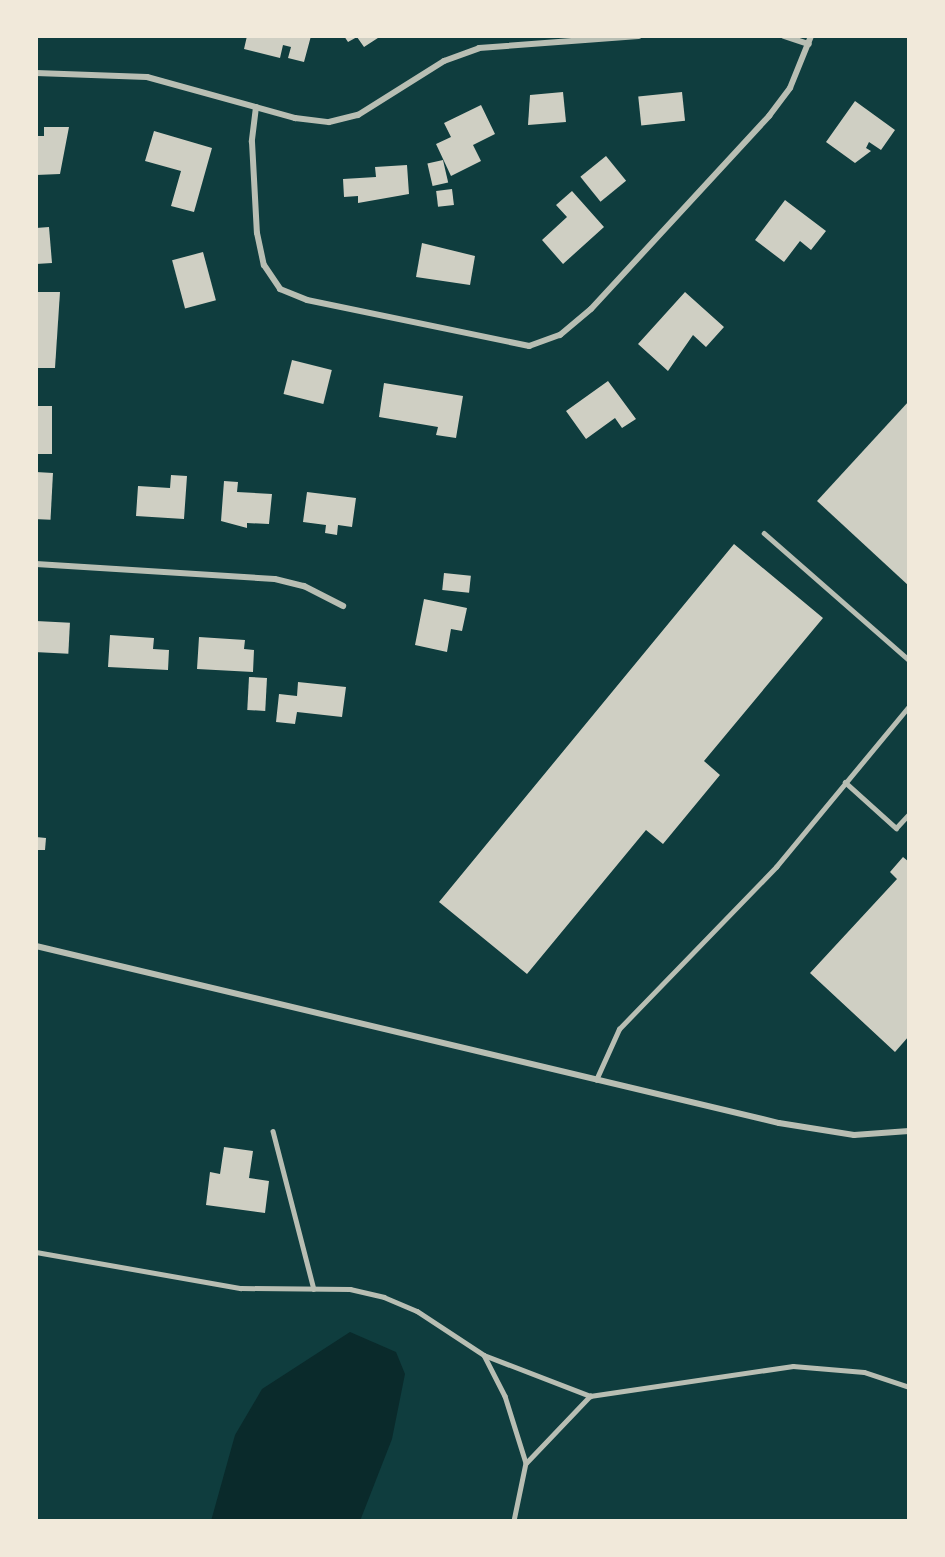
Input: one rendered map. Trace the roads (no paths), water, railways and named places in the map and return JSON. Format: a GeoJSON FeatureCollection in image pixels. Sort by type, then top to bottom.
{"type":"FeatureCollection","features":[{"type":"Feature","properties":{"kind":"street"},"geometry":{"type":"LineString","coordinates":[[36,73],[124,73],[312,121],[344,120],[444,61],[479,48],[639,36]]}},
{"type":"Feature","properties":{"kind":"street"},"geometry":{"type":"LineString","coordinates":[[783,36],[809,44]]}},
{"type":"Feature","properties":{"kind":"street"},"geometry":{"type":"LineString","coordinates":[[256,107],[252,149],[257,233],[264,265],[280,289],[329,305],[529,346],[561,335],[599,300],[769,116],[790,88],[811,36]]}},
{"type":"Feature","properties":{"kind":"street"},"geometry":{"type":"LineString","coordinates":[[36,564],[275,579],[304,586],[343,606]]}},
{"type":"Feature","properties":{"kind":"street"},"geometry":{"type":"LineString","coordinates":[[36,946],[596,1080],[823,1131],[874,1136],[909,1131]]}},
{"type":"Feature","properties":{"kind":"lane"},"geometry":{"type":"LineString","coordinates":[[764,533],[909,660]]}},
{"type":"Feature","properties":{"kind":"lane"},"geometry":{"type":"LineString","coordinates":[[596,1080],[619,1029],[763,881],[909,706]]}},
{"type":"Feature","properties":{"kind":"lane"},"geometry":{"type":"LineString","coordinates":[[845,782],[896,828],[909,814]]}},
{"type":"Feature","properties":{"kind":"lane"},"geometry":{"type":"LineString","coordinates":[[273,1131],[314,1289]]}},
{"type":"Feature","properties":{"kind":"lane"},"geometry":{"type":"LineString","coordinates":[[36,1252],[241,1288],[314,1289],[384,1297],[417,1311],[484,1355],[590,1396],[793,1366],[864,1372],[909,1387]]}},
{"type":"Feature","properties":{"kind":"lane"},"geometry":{"type":"LineString","coordinates":[[484,1355],[505,1396],[526,1462],[514,1521]]}},
{"type":"Feature","properties":{"kind":"lane"},"geometry":{"type":"LineString","coordinates":[[526,1462],[590,1396]]}},
{"type":"Feature","properties":{"kind":"water"},"geometry":{"type":"Polygon","coordinates":[[[350,1332],[396,1352],[405,1374],[392,1439],[360,1521],[211,1521],[235,1435],[262,1389],[350,1332]]]}}]}
